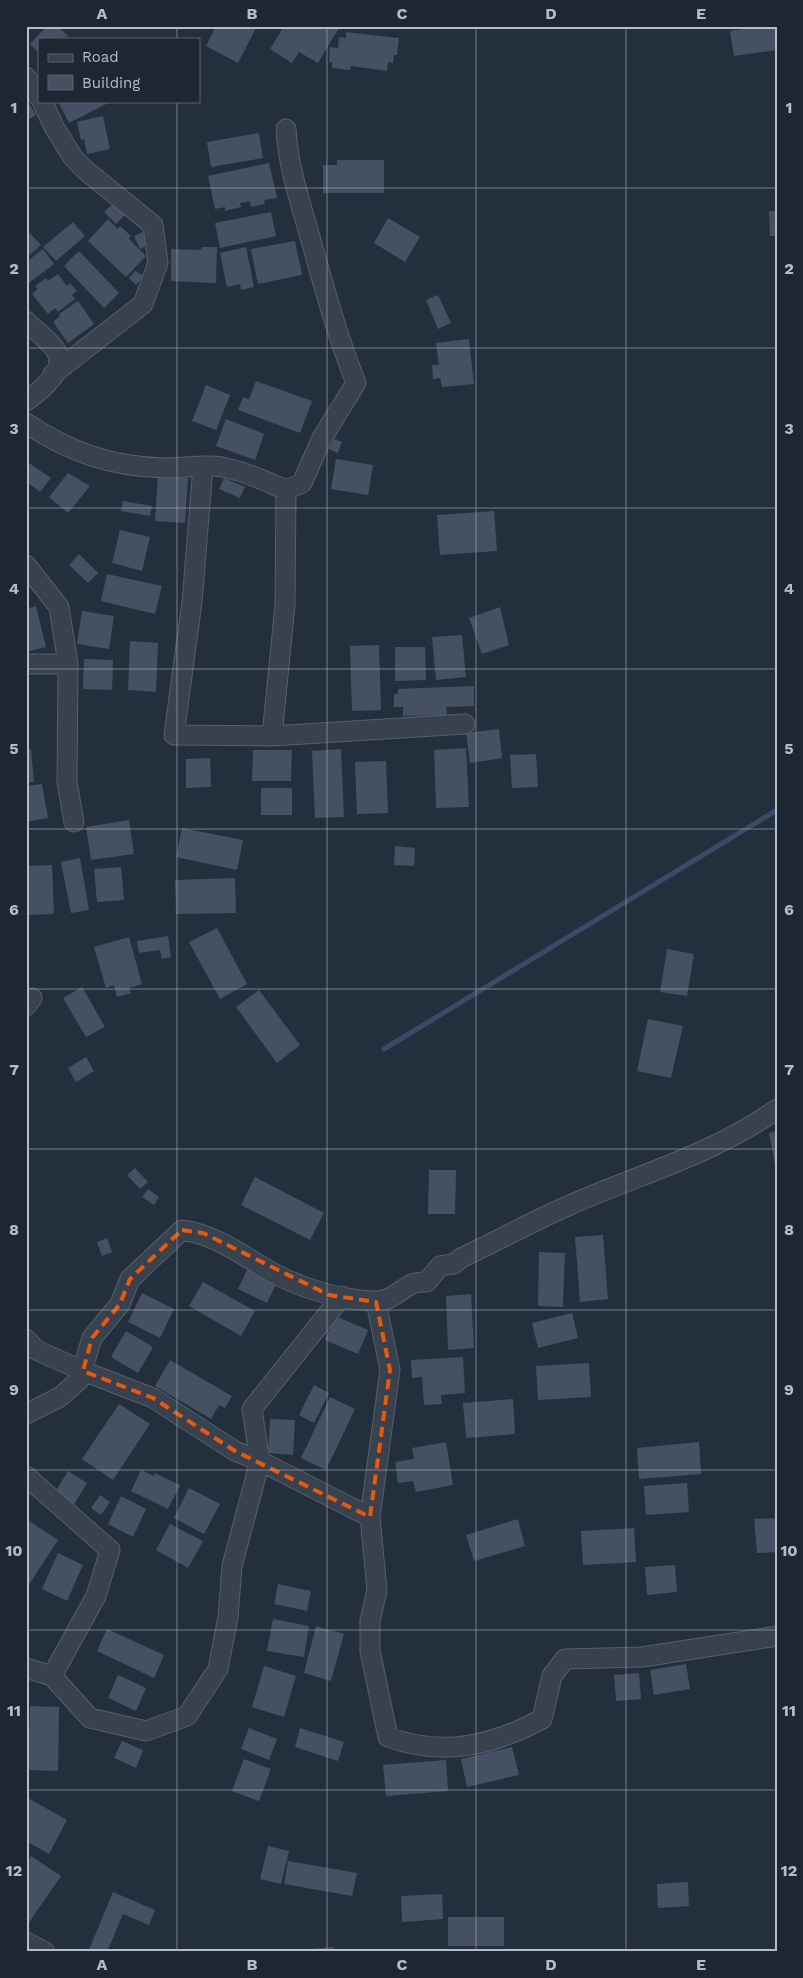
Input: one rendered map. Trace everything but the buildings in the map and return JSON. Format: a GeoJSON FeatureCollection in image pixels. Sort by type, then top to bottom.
{"type":"FeatureCollection","features":[{"type":"Feature","properties":{"kind":"street"},"geometry":{"type":"LineString","coordinates":[[26,77],[38,95]]}},
{"type":"Feature","properties":{"kind":"street"},"geometry":{"type":"LineString","coordinates":[[42,102],[54,127],[84,169],[153,225],[158,263],[143,304],[53,374]]}},
{"type":"Feature","properties":{"kind":"street"},"geometry":{"type":"LineString","coordinates":[[26,423],[70,449],[96,459],[148,468],[220,466],[242,472],[286,490],[302,483],[322,438],[356,383],[337,335],[303,212],[288,155],[286,129]]}},
{"type":"Feature","properties":{"kind":"street"},"geometry":{"type":"LineString","coordinates":[[26,320],[58,355],[58,365],[48,385],[26,400]]}},
{"type":"Feature","properties":{"kind":"street"},"geometry":{"type":"LineString","coordinates":[[203,467],[192,602],[174,736],[272,736],[465,724]]}},
{"type":"Feature","properties":{"kind":"street"},"geometry":{"type":"LineString","coordinates":[[272,736],[285,605],[286,490]]}},
{"type":"Feature","properties":{"kind":"street"},"geometry":{"type":"LineString","coordinates":[[26,565],[59,607],[68,664],[67,782],[74,822]]}},
{"type":"Feature","properties":{"kind":"street"},"geometry":{"type":"LineString","coordinates":[[26,664],[68,664]]}},
{"type":"Feature","properties":{"kind":"street"},"geometry":{"type":"LineString","coordinates":[[26,1414],[69,1390],[79,1380],[92,1338],[120,1304],[130,1279],[182,1230],[203,1233],[275,1274],[329,1295],[376,1302],[392,1298],[413,1284],[428,1282],[440,1266],[454,1264],[461,1258],[569,1205],[691,1157],[729,1139],[777,1109]]}},
{"type":"Feature","properties":{"kind":"street"},"geometry":{"type":"LineString","coordinates":[[26,1668],[52,1676],[90,1718],[146,1731],[188,1716],[218,1669],[228,1617],[232,1566],[260,1461],[252,1409],[342,1296]]}},
{"type":"Feature","properties":{"kind":"street"},"geometry":{"type":"LineString","coordinates":[[376,1302],[390,1370],[370,1517],[377,1590],[370,1621],[370,1651],[388,1737],[408,1745],[436,1749],[472,1744],[515,1733],[542,1719],[552,1676],[565,1659],[642,1657],[777,1636]]}},
{"type":"Feature","properties":{"kind":"street"},"geometry":{"type":"LineString","coordinates":[[26,1339],[36,1350],[83,1371],[153,1398],[235,1451],[260,1461],[370,1517]]}},
{"type":"Feature","properties":{"kind":"street"},"geometry":{"type":"LineString","coordinates":[[26,1476],[110,1550],[96,1596],[52,1676]]}},
{"type":"Feature","properties":{"kind":"street"},"geometry":{"type":"LineString","coordinates":[[26,1942],[45,1952]]}},
{"type":"Feature","properties":{"kind":"highlighted area"},"geometry":{"type":"Polygon","coordinates":[[[182,1230],[203,1233],[329,1295],[376,1302],[390,1370],[370,1517],[235,1451],[153,1398],[83,1371],[92,1338],[120,1304],[130,1279],[182,1230]]]}},
{"type":"Feature","properties":{"kind":"waterway"},"geometry":{"type":"LineString","coordinates":[[384,1049],[777,810]]}}]}
